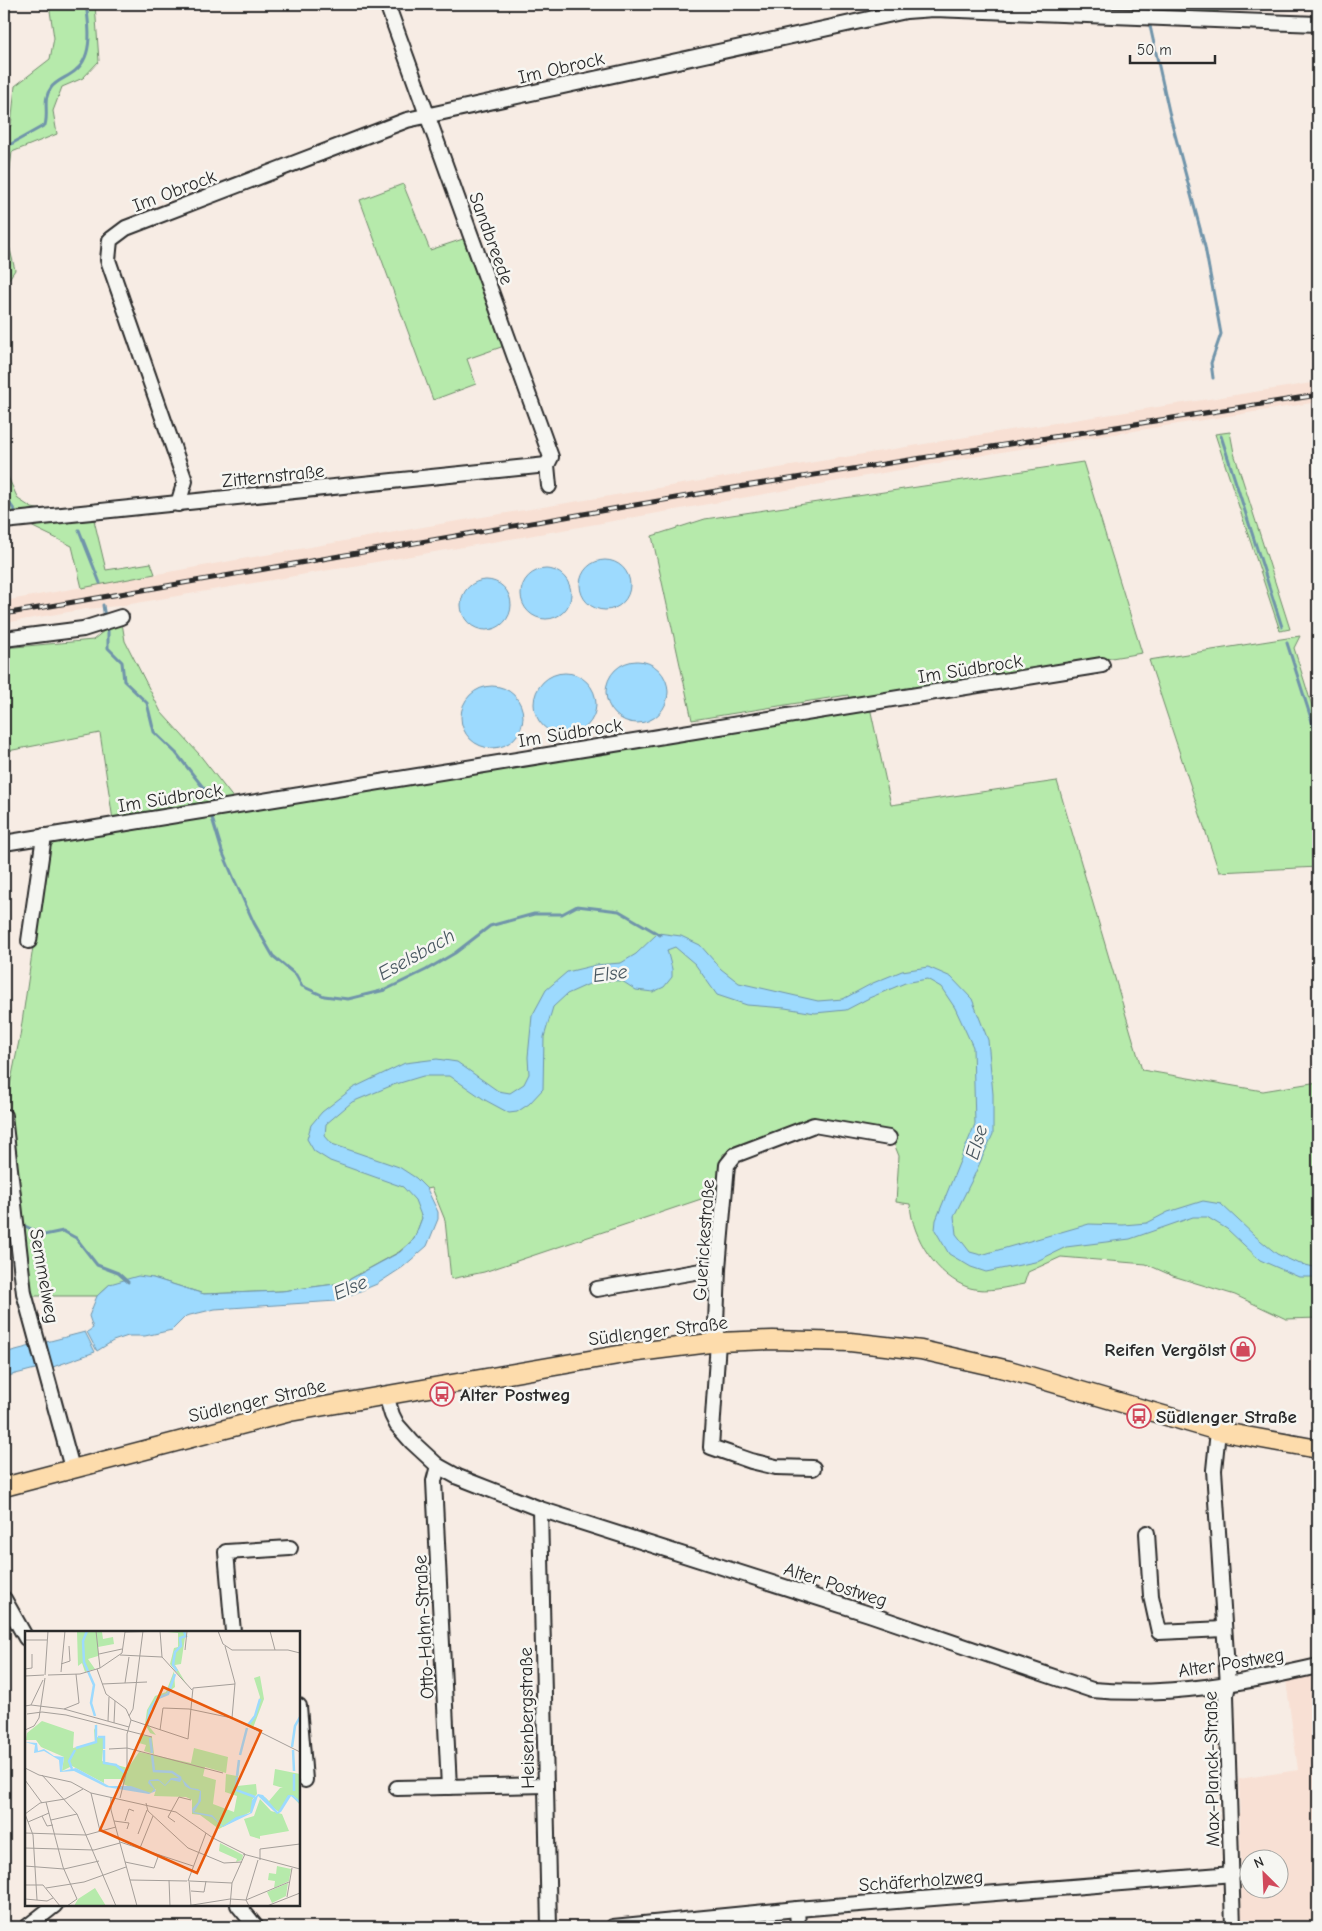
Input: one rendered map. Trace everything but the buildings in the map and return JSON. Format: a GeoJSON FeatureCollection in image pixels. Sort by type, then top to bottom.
{"type":"FeatureCollection","features":[{"type":"Feature","properties":{"kind":"main road","name":"Südlenger Straße"},"geometry":{"type":"LineString","coordinates":[[4,1487],[290,1412],[630,1353],[718,1342],[773,1340],[850,1342],[921,1350],[1009,1370],[1218,1431],[1318,1449]]}},
{"type":"Feature","properties":{"kind":"street","name":"Sandbreede"},"geometry":{"type":"LineString","coordinates":[[387,4],[551,457],[547,465],[548,486]]}},
{"type":"Feature","properties":{"kind":"street","name":"Im Obrock"},"geometry":{"type":"LineString","coordinates":[[178,504],[185,481],[108,260],[110,240],[126,228],[407,120],[906,10],[933,6],[1318,24]]}},
{"type":"Feature","properties":{"kind":"street","name":"Zitternstraße"},"geometry":{"type":"LineString","coordinates":[[4,521],[547,465]]}},
{"type":"Feature","properties":{"kind":"street"},"geometry":{"type":"LineString","coordinates":[[4,639],[83,629],[121,617]]}},
{"type":"Feature","properties":{"kind":"street","name":"Im Südbrock"},"geometry":{"type":"LineString","coordinates":[[4,843],[1102,665]]}},
{"type":"Feature","properties":{"kind":"street"},"geometry":{"type":"LineString","coordinates":[[28,941],[44,836]]}},
{"type":"Feature","properties":{"kind":"street","name":"Semmelweg"},"geometry":{"type":"LineString","coordinates":[[4,1116],[24,1293],[72,1468]]}},
{"type":"Feature","properties":{"kind":"street","name":"Guerickestraße"},"geometry":{"type":"LineString","coordinates":[[814,1468],[776,1467],[751,1461],[710,1447],[718,1342],[716,1324],[718,1268],[727,1164],[735,1155],[814,1125],[889,1138]]}},
{"type":"Feature","properties":{"kind":"street"},"geometry":{"type":"LineString","coordinates":[[597,1289],[718,1268]]}},
{"type":"Feature","properties":{"kind":"street","name":"Alter Postweg"},"geometry":{"type":"LineString","coordinates":[[386,1395],[397,1425],[438,1466],[458,1477],[540,1509],[870,1614],[1092,1690],[1118,1693],[1186,1690],[1254,1681],[1318,1666]]}},
{"type":"Feature","properties":{"kind":"street","name":"Max-Planck-Straße"},"geometry":{"type":"LineString","coordinates":[[1218,1431],[1214,1470],[1228,1685],[1226,1695],[1233,1927]]}},
{"type":"Feature","properties":{"kind":"street","name":"Otto-Hahn-Straße"},"geometry":{"type":"LineString","coordinates":[[438,1466],[434,1481],[450,1787]]}},
{"type":"Feature","properties":{"kind":"street","name":"Heisenbergstraße"},"geometry":{"type":"LineString","coordinates":[[540,1509],[549,1927]]}},
{"type":"Feature","properties":{"kind":"street"},"geometry":{"type":"LineString","coordinates":[[1148,1533],[1151,1596],[1159,1632],[1224,1629]]}},
{"type":"Feature","properties":{"kind":"street"},"geometry":{"type":"LineString","coordinates":[[232,1631],[226,1552],[290,1548]]}},
{"type":"Feature","properties":{"kind":"street"},"geometry":{"type":"LineString","coordinates":[[4,1598],[25,1636]]}},
{"type":"Feature","properties":{"kind":"street"},"geometry":{"type":"LineString","coordinates":[[300,1718],[305,1780]]}},
{"type":"Feature","properties":{"kind":"street"},"geometry":{"type":"LineString","coordinates":[[397,1788],[546,1785]]}},
{"type":"Feature","properties":{"kind":"street","name":"Schäferholzweg"},"geometry":{"type":"LineString","coordinates":[[613,1927],[797,1909],[1232,1874]]}},
{"type":"Feature","properties":{"kind":"street"},"geometry":{"type":"LineString","coordinates":[[27,1927],[54,1906]]}},
{"type":"Feature","properties":{"kind":"street"},"geometry":{"type":"LineString","coordinates":[[239,1906],[256,1927]]}},
{"type":"Feature","properties":{"kind":"street"},"geometry":{"type":"LineString","coordinates":[[797,1909],[798,1927]]}},
{"type":"Feature","properties":{"kind":"shaded area"},"geometry":{"type":"Polygon","coordinates":[[[1318,382],[1318,402],[1007,451],[551,532],[119,606],[86,609],[4,623],[4,601],[446,523],[1003,431],[1318,382]]]}},
{"type":"Feature","properties":{"kind":"shaded area"},"geometry":{"type":"Polygon","coordinates":[[[1318,1657],[1318,1927],[1242,1927],[1241,1898],[1290,1898],[1290,1848],[1240,1848],[1239,1779],[1298,1770],[1284,1665],[1318,1657]]]}},
{"type":"Feature","properties":{"kind":"green space"},"geometry":{"type":"Polygon","coordinates":[[[49,4],[95,4],[99,61],[83,78],[62,87],[53,111],[57,134],[12,152],[4,215],[4,130],[11,126],[15,86],[50,59],[54,38],[49,4]]]}},
{"type":"Feature","properties":{"kind":"green space"},"geometry":{"type":"Polygon","coordinates":[[[1142,4],[1216,4],[1218,12],[1143,9],[1142,4]]]}},
{"type":"Feature","properties":{"kind":"green space"},"geometry":{"type":"Polygon","coordinates":[[[403,184],[430,250],[469,237],[507,345],[467,359],[476,384],[433,400],[360,200],[403,184]]]}},
{"type":"Feature","properties":{"kind":"green space"},"geometry":{"type":"Polygon","coordinates":[[[4,225],[15,270],[4,286],[4,225]]]}},
{"type":"Feature","properties":{"kind":"green space"},"geometry":{"type":"Polygon","coordinates":[[[1230,432],[1234,453],[1290,629],[1280,631],[1215,434],[1230,432]]]}},
{"type":"Feature","properties":{"kind":"green space"},"geometry":{"type":"Polygon","coordinates":[[[1083,462],[1142,653],[868,698],[891,805],[1057,781],[1142,1070],[1263,1091],[1318,1082],[1318,1318],[1286,1319],[1235,1295],[1173,1276],[1146,1264],[1061,1257],[1028,1272],[1024,1284],[990,1290],[970,1288],[958,1283],[937,1266],[921,1243],[912,1217],[910,1204],[896,1202],[899,1156],[889,1131],[813,1118],[723,1154],[719,1193],[484,1272],[451,1279],[445,1220],[432,1188],[427,1189],[422,1218],[414,1239],[399,1252],[343,1283],[282,1291],[204,1294],[153,1278],[110,1284],[97,1296],[32,1296],[8,1095],[20,1036],[47,851],[57,839],[852,709],[848,695],[692,720],[652,536],[705,519],[1083,462]]]}},
{"type":"Feature","properties":{"kind":"green space"},"geometry":{"type":"Polygon","coordinates":[[[4,468],[18,499],[32,508],[94,520],[106,570],[151,563],[155,574],[82,588],[72,546],[4,513],[4,468]]]}},
{"type":"Feature","properties":{"kind":"green space"},"geometry":{"type":"Polygon","coordinates":[[[122,623],[125,641],[161,712],[199,754],[234,799],[113,820],[100,733],[8,751],[4,735],[4,648],[93,640],[105,630],[122,623]]]}},
{"type":"Feature","properties":{"kind":"green space"},"geometry":{"type":"Polygon","coordinates":[[[1300,636],[1294,648],[1318,725],[1318,867],[1219,872],[1149,660],[1300,636]]]}},
{"type":"Feature","properties":{"kind":"green space"},"geometry":{"type":"Polygon","coordinates":[[[4,1140],[14,1240],[4,1242],[4,1140]]]}},
{"type":"Feature","properties":{"kind":"water"},"geometry":{"type":"Polygon","coordinates":[[[605,560],[614,562],[625,571],[630,585],[628,594],[619,605],[605,610],[596,608],[585,599],[580,585],[582,576],[591,565],[605,560]]]}},
{"type":"Feature","properties":{"kind":"water"},"geometry":{"type":"Polygon","coordinates":[[[546,569],[555,571],[566,580],[571,594],[569,603],[560,614],[546,619],[537,617],[526,608],[521,594],[523,585],[532,574],[546,569]]]}},
{"type":"Feature","properties":{"kind":"water"},"geometry":{"type":"Polygon","coordinates":[[[486,580],[495,582],[506,591],[511,605],[509,614],[500,625],[486,630],[477,628],[466,619],[461,605],[463,596],[472,585],[486,580]]]}},
{"type":"Feature","properties":{"kind":"water"},"geometry":{"type":"Polygon","coordinates":[[[637,661],[649,664],[659,670],[665,680],[668,692],[665,704],[659,714],[649,720],[637,723],[625,720],[615,714],[609,704],[606,692],[609,680],[615,670],[625,664],[637,661]]]}},
{"type":"Feature","properties":{"kind":"water"},"geometry":{"type":"Polygon","coordinates":[[[565,673],[577,676],[587,682],[593,692],[596,704],[593,716],[587,726],[577,732],[565,735],[553,732],[543,726],[537,716],[534,704],[537,692],[543,682],[553,676],[565,673]]]}},
{"type":"Feature","properties":{"kind":"water"},"geometry":{"type":"Polygon","coordinates":[[[492,686],[504,689],[514,695],[520,705],[523,717],[520,729],[514,739],[504,745],[492,748],[480,745],[470,739],[464,729],[461,717],[464,705],[470,695],[480,689],[492,686]]]}},
{"type":"Feature","properties":{"kind":"water","name":"Else"},"geometry":{"type":"Polygon","coordinates":[[[658,933],[681,936],[700,945],[721,969],[739,983],[818,1001],[843,999],[873,983],[902,971],[928,967],[951,977],[972,999],[988,1040],[993,1094],[993,1134],[954,1216],[956,1234],[970,1252],[981,1255],[1089,1224],[1123,1225],[1147,1223],[1168,1212],[1203,1201],[1221,1204],[1277,1254],[1297,1263],[1318,1268],[1318,1277],[1299,1277],[1260,1260],[1227,1229],[1207,1217],[1193,1217],[1130,1239],[1066,1247],[1035,1262],[986,1272],[971,1267],[949,1254],[935,1230],[936,1220],[975,1124],[973,1047],[955,1008],[941,987],[927,979],[905,983],[846,1010],[815,1013],[747,1005],[717,995],[695,964],[675,947],[667,950],[672,977],[664,987],[653,992],[636,990],[622,981],[598,980],[567,994],[553,1007],[544,1037],[543,1089],[529,1104],[517,1112],[509,1113],[485,1100],[450,1076],[423,1076],[393,1085],[352,1102],[326,1124],[325,1136],[332,1144],[399,1167],[416,1178],[427,1189],[438,1212],[438,1219],[427,1246],[403,1267],[377,1284],[336,1301],[215,1309],[186,1316],[172,1330],[145,1336],[128,1336],[113,1341],[97,1351],[87,1332],[93,1328],[89,1316],[97,1296],[110,1284],[138,1276],[153,1278],[204,1294],[282,1291],[343,1283],[400,1252],[414,1239],[422,1218],[415,1200],[403,1187],[330,1161],[314,1151],[307,1139],[311,1125],[322,1112],[353,1088],[405,1063],[437,1059],[457,1062],[498,1091],[510,1093],[524,1084],[529,1074],[528,1057],[532,1016],[546,990],[567,972],[596,965],[621,963],[636,954],[658,933]]]}},
{"type":"Feature","properties":{"kind":"water"},"geometry":{"type":"Polygon","coordinates":[[[85,1332],[95,1352],[50,1368],[39,1368],[4,1377],[4,1353],[85,1332]]]}},
{"type":"Feature","properties":{"kind":"waterway","name":"Eselsbach"},"geometry":{"type":"LineString","coordinates":[[4,148],[45,125],[48,92],[53,85],[82,64],[86,56],[89,39],[86,4]]}},
{"type":"Feature","properties":{"kind":"waterway"},"geometry":{"type":"LineString","coordinates":[[1150,26],[1170,116],[1205,247],[1221,334],[1211,363],[1213,378]]}},
{"type":"Feature","properties":{"kind":"waterway"},"geometry":{"type":"LineString","coordinates":[[1221,436],[1282,627]]}},
{"type":"Feature","properties":{"kind":"waterway","name":"Eselsbach"},"geometry":{"type":"LineString","coordinates":[[4,495],[15,511]]}},
{"type":"Feature","properties":{"kind":"waterway","name":"Eselsbach"},"geometry":{"type":"LineString","coordinates":[[79,530],[100,583]]}},
{"type":"Feature","properties":{"kind":"waterway","name":"Eselsbach"},"geometry":{"type":"LineString","coordinates":[[103,605],[105,618]]}},
{"type":"Feature","properties":{"kind":"waterway","name":"Eselsbach"},"geometry":{"type":"LineString","coordinates":[[108,629],[108,648],[122,662],[124,681],[147,703],[154,732],[176,753],[213,800]]}},
{"type":"Feature","properties":{"kind":"waterway"},"geometry":{"type":"LineString","coordinates":[[1287,643],[1318,740]]}},
{"type":"Feature","properties":{"kind":"waterway","name":"Eselsbach"},"geometry":{"type":"LineString","coordinates":[[212,818],[222,851],[234,879],[254,923],[273,956],[296,975],[302,986],[324,996],[348,999],[385,990],[455,953],[490,926],[534,914],[562,914],[577,906],[619,911],[660,935]]}},
{"type":"Feature","properties":{"kind":"waterway"},"geometry":{"type":"LineString","coordinates":[[23,1225],[44,1235],[63,1231],[76,1238],[97,1265],[118,1273],[128,1282]]}},
{"type":"Feature","properties":{"kind":"railway"},"geometry":{"type":"LineString","coordinates":[[4,614],[751,485],[1318,395]]}},
{"type":"Feature","properties":{"kind":"place","name":"Reifen Vergölst"},"geometry":{"type":"Point","coordinates":[1243,1349]}},
{"type":"Feature","properties":{"kind":"place","name":"Alter Postweg"},"geometry":{"type":"Point","coordinates":[442,1394]}},
{"type":"Feature","properties":{"kind":"place","name":"Südlenger Straße"},"geometry":{"type":"Point","coordinates":[1139,1416]}}]}
